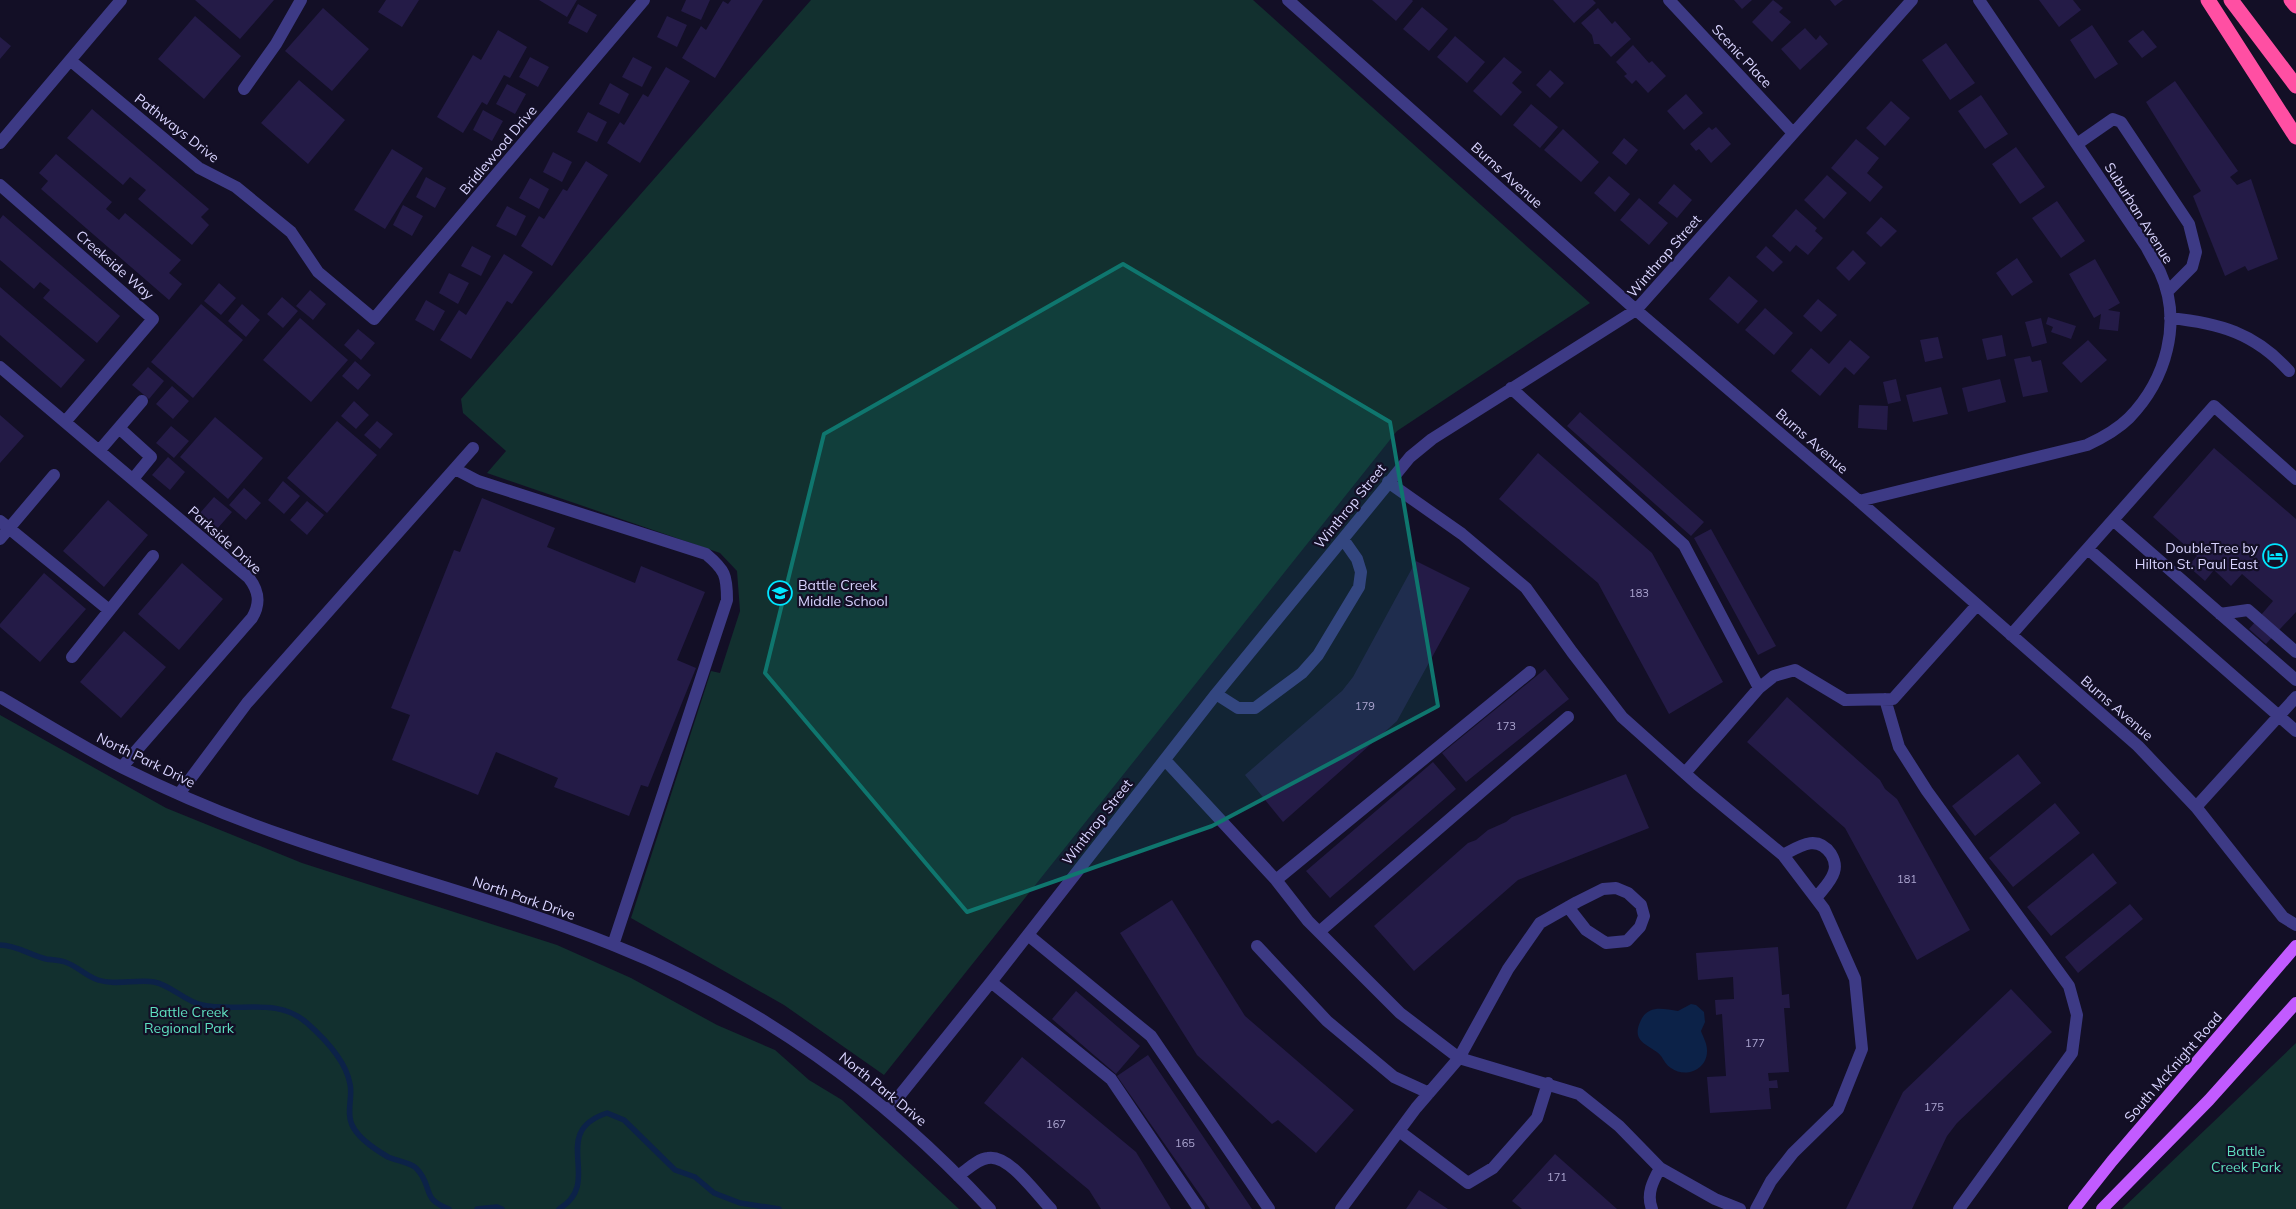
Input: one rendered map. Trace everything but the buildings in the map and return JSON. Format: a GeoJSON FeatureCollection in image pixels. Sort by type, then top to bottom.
{"type":"FeatureCollection","features":[{"type":"Feature","properties":{"kind":"highway"},"geometry":{"type":"LineString","coordinates":[[2208,0],[2296,137]]}},
{"type":"Feature","properties":{"kind":"highway"},"geometry":{"type":"LineString","coordinates":[[2230,0],[2296,86]]}},
{"type":"Feature","properties":{"kind":"highway"},"geometry":{"type":"LineString","coordinates":[[2291,0],[2296,6]]}},
{"type":"Feature","properties":{"kind":"main road","name":"South McKnight Road"},"geometry":{"type":"LineString","coordinates":[[2074,1209],[2118,1154],[2296,946]]}},
{"type":"Feature","properties":{"kind":"main road"},"geometry":{"type":"LineString","coordinates":[[2102,1209],[2209,1100],[2296,1003]]}},
{"type":"Feature","properties":{"kind":"street"},"geometry":{"type":"LineString","coordinates":[[0,143],[121,0]]}},
{"type":"Feature","properties":{"kind":"street"},"geometry":{"type":"LineString","coordinates":[[244,88],[276,44],[301,0]]}},
{"type":"Feature","properties":{"kind":"street","name":"Bridlewood Drive"},"geometry":{"type":"LineString","coordinates":[[374,319],[644,0]]}},
{"type":"Feature","properties":{"kind":"street","name":"Burns Avenue"},"geometry":{"type":"LineString","coordinates":[[1288,0],[1636,310],[2138,746],[2196,806],[2283,917],[2296,925]]}},
{"type":"Feature","properties":{"kind":"street","name":"Scenic Place"},"geometry":{"type":"LineString","coordinates":[[1669,0],[1793,132]]}},
{"type":"Feature","properties":{"kind":"street","name":"Winthrop Street"},"geometry":{"type":"LineString","coordinates":[[888,1110],[991,982],[1216,694],[1410,457],[1432,439],[1636,310],[1912,0]]}},
{"type":"Feature","properties":{"kind":"street","name":"Suburban Avenue"},"geometry":{"type":"LineString","coordinates":[[1858,501],[2070,450],[2106,436],[2128,420],[2146,398],[2157,380],[2165,361],[2170,334],[2170,318],[2167,292],[2160,273],[2147,248],[1979,0]]}},
{"type":"Feature","properties":{"kind":"street","name":"Pathways Drive"},"geometry":{"type":"LineString","coordinates":[[71,61],[199,168],[236,187],[291,232],[318,272],[374,319]]}},
{"type":"Feature","properties":{"kind":"street"},"geometry":{"type":"LineString","coordinates":[[2077,144],[2113,119],[2121,122],[2175,200],[2189,224],[2196,252],[2192,267],[2167,292]]}},
{"type":"Feature","properties":{"kind":"street","name":"Creekside Way"},"geometry":{"type":"LineString","coordinates":[[0,185],[153,319],[65,422]]}},
{"type":"Feature","properties":{"kind":"street"},"geometry":{"type":"LineString","coordinates":[[2170,318],[2200,321],[2236,331],[2274,356],[2289,371]]}},
{"type":"Feature","properties":{"kind":"street","name":"Parkside Drive"},"geometry":{"type":"LineString","coordinates":[[0,366],[249,578],[255,586],[259,598],[257,609],[252,618],[122,767]]}},
{"type":"Feature","properties":{"kind":"street"},"geometry":{"type":"LineString","coordinates":[[1511,388],[1684,545],[1759,688]]}},
{"type":"Feature","properties":{"kind":"street"},"geometry":{"type":"LineString","coordinates":[[99,451],[142,401]]}},
{"type":"Feature","properties":{"kind":"street"},"geometry":{"type":"LineString","coordinates":[[2012,635],[2214,406],[2296,480]]}},
{"type":"Feature","properties":{"kind":"street"},"geometry":{"type":"LineString","coordinates":[[119,428],[151,457],[132,480]]}},
{"type":"Feature","properties":{"kind":"street"},"geometry":{"type":"LineString","coordinates":[[179,794],[247,703],[473,448]]}},
{"type":"Feature","properties":{"kind":"street"},"geometry":{"type":"LineString","coordinates":[[455,469],[478,481],[706,554],[720,566],[727,578],[727,600],[614,945]]}},
{"type":"Feature","properties":{"kind":"street"},"geometry":{"type":"LineString","coordinates":[[0,539],[4,525],[54,474]]}},
{"type":"Feature","properties":{"kind":"street"},"geometry":{"type":"LineString","coordinates":[[1388,482],[1462,534],[1526,588],[1622,717],[1685,773],[1783,855],[1824,909],[1855,979],[1862,1049],[1838,1109],[1794,1152],[1771,1181],[1756,1209]]}},
{"type":"Feature","properties":{"kind":"street"},"geometry":{"type":"LineString","coordinates":[[2113,520],[2296,680]]}},
{"type":"Feature","properties":{"kind":"street"},"geometry":{"type":"LineString","coordinates":[[4,525],[109,610]]}},
{"type":"Feature","properties":{"kind":"street"},"geometry":{"type":"LineString","coordinates":[[1216,694],[1238,708],[1254,708],[1302,673],[1318,655],[1360,587],[1361,572],[1357,558],[1343,539]]}},
{"type":"Feature","properties":{"kind":"street"},"geometry":{"type":"LineString","coordinates":[[2088,549],[2296,731]]}},
{"type":"Feature","properties":{"kind":"street"},"geometry":{"type":"LineString","coordinates":[[72,657],[153,556]]}},
{"type":"Feature","properties":{"kind":"street"},"geometry":{"type":"LineString","coordinates":[[1685,773],[1759,688],[1774,676],[1795,670],[1845,700],[1893,699],[1977,605]]}},
{"type":"Feature","properties":{"kind":"street"},"geometry":{"type":"LineString","coordinates":[[2220,614],[2248,610],[2296,652]]}},
{"type":"Feature","properties":{"kind":"street"},"geometry":{"type":"LineString","coordinates":[[1276,880],[1530,672]]}},
{"type":"Feature","properties":{"kind":"street","name":"North Park Drive"},"geometry":{"type":"LineString","coordinates":[[0,697],[122,767],[179,794],[284,836],[510,907],[614,945],[700,985],[742,1008],[828,1064],[888,1110],[990,1209]]}},
{"type":"Feature","properties":{"kind":"street"},"geometry":{"type":"LineString","coordinates":[[2196,806],[2296,697]]}},
{"type":"Feature","properties":{"kind":"street"},"geometry":{"type":"LineString","coordinates":[[1885,699],[1899,747],[1927,791],[2068,986],[2076,1015],[2072,1053],[1959,1209]]}},
{"type":"Feature","properties":{"kind":"street"},"geometry":{"type":"LineString","coordinates":[[1320,932],[1568,717]]}},
{"type":"Feature","properties":{"kind":"street"},"geometry":{"type":"LineString","coordinates":[[1165,760],[1276,880],[1320,932],[1400,1013],[1459,1058],[1579,1094],[1619,1126],[1660,1168],[1711,1204],[1740,1209]]}},
{"type":"Feature","properties":{"kind":"street"},"geometry":{"type":"LineString","coordinates":[[1783,855],[1802,844],[1811,842],[1820,843],[1828,849],[1833,857],[1834,874],[1816,898]]}},
{"type":"Feature","properties":{"kind":"street"},"geometry":{"type":"LineString","coordinates":[[1341,1209],[1399,1131],[1459,1058],[1508,969],[1540,923],[1568,907],[1603,889],[1616,888],[1628,893],[1641,905],[1644,916],[1640,927],[1627,940],[1606,943],[1586,930],[1568,907]]}},
{"type":"Feature","properties":{"kind":"street"},"geometry":{"type":"LineString","coordinates":[[1028,935],[1151,1036],[1270,1209]]}},
{"type":"Feature","properties":{"kind":"street"},"geometry":{"type":"LineString","coordinates":[[1256,946],[1327,1020],[1364,1052],[1394,1077],[1429,1093]]}},
{"type":"Feature","properties":{"kind":"street"},"geometry":{"type":"LineString","coordinates":[[991,982],[1111,1080],[1199,1209]]}},
{"type":"Feature","properties":{"kind":"street"},"geometry":{"type":"LineString","coordinates":[[1399,1131],[1468,1183],[1493,1168],[1537,1118],[1548,1084]]}},
{"type":"Feature","properties":{"kind":"street"},"geometry":{"type":"LineString","coordinates":[[958,1176],[989,1157],[1001,1159],[1010,1166],[1050,1209]]}},
{"type":"Feature","properties":{"kind":"street"},"geometry":{"type":"LineString","coordinates":[[1652,1209],[1650,1202],[1651,1185],[1660,1168]]}},
{"type":"Feature","properties":{"kind":"highlighted area"},"geometry":{"type":"Polygon","coordinates":[[[1123,264],[1390,422],[1438,706],[1212,826],[967,912],[765,673],[824,434],[1123,264]]]}},
{"type":"Feature","properties":{"kind":"green space","name":"Battle Creek Middle School"},"geometry":{"type":"Polygon","coordinates":[[[811,0],[1253,0],[1590,303],[1397,431],[884,1075],[784,1005],[631,918],[711,671],[720,673],[740,611],[737,571],[720,553],[487,473],[506,451],[463,413],[461,399],[811,0]]]}},
{"type":"Feature","properties":{"kind":"green space","name":"Battle Creek Regional Park"},"geometry":{"type":"Polygon","coordinates":[[[0,715],[166,808],[302,863],[557,945],[631,978],[717,1025],[775,1050],[809,1080],[842,1100],[959,1209],[0,1209],[0,715]]]}},
{"type":"Feature","properties":{"kind":"green space","name":"Battle Creek Park"},"geometry":{"type":"Polygon","coordinates":[[[2296,1043],[2296,1209],[2122,1209],[2296,1043]]]}},
{"type":"Feature","properties":{"kind":"water"},"geometry":{"type":"Polygon","coordinates":[[[1691,1004],[1696,1005],[1704,1012],[1705,1022],[1701,1031],[1707,1050],[1704,1062],[1700,1067],[1689,1072],[1683,1072],[1669,1067],[1657,1052],[1643,1043],[1638,1034],[1638,1028],[1644,1015],[1648,1012],[1657,1009],[1678,1011],[1691,1004]]]}},
{"type":"Feature","properties":{"kind":"waterway"},"geometry":{"type":"LineString","coordinates":[[0,945],[6,945],[46,959],[65,962],[89,976],[105,982],[154,982],[202,1005],[270,1008],[283,1010],[295,1015],[307,1023],[320,1036],[333,1050],[344,1067],[351,1089],[350,1120],[358,1134],[388,1157],[416,1168],[425,1181],[434,1201],[449,1209]]}},
{"type":"Feature","properties":{"kind":"waterway"},"geometry":{"type":"LineString","coordinates":[[559,1209],[572,1198],[577,1185],[579,1172],[578,1145],[581,1133],[590,1122],[607,1113],[624,1120],[675,1170],[695,1177],[714,1193],[740,1203],[779,1209]]}},
{"type":"Feature","properties":{"kind":"waterway"},"geometry":{"type":"LineString","coordinates":[[477,1209],[497,1207],[502,1209]]}},
{"type":"Feature","properties":{"kind":"place","name":"DoubleTree by Hilton St. Paul East"},"geometry":{"type":"Point","coordinates":[2275,556]}},
{"type":"Feature","properties":{"kind":"place","name":"Battle Creek Middle School"},"geometry":{"type":"Point","coordinates":[780,593]}}]}
